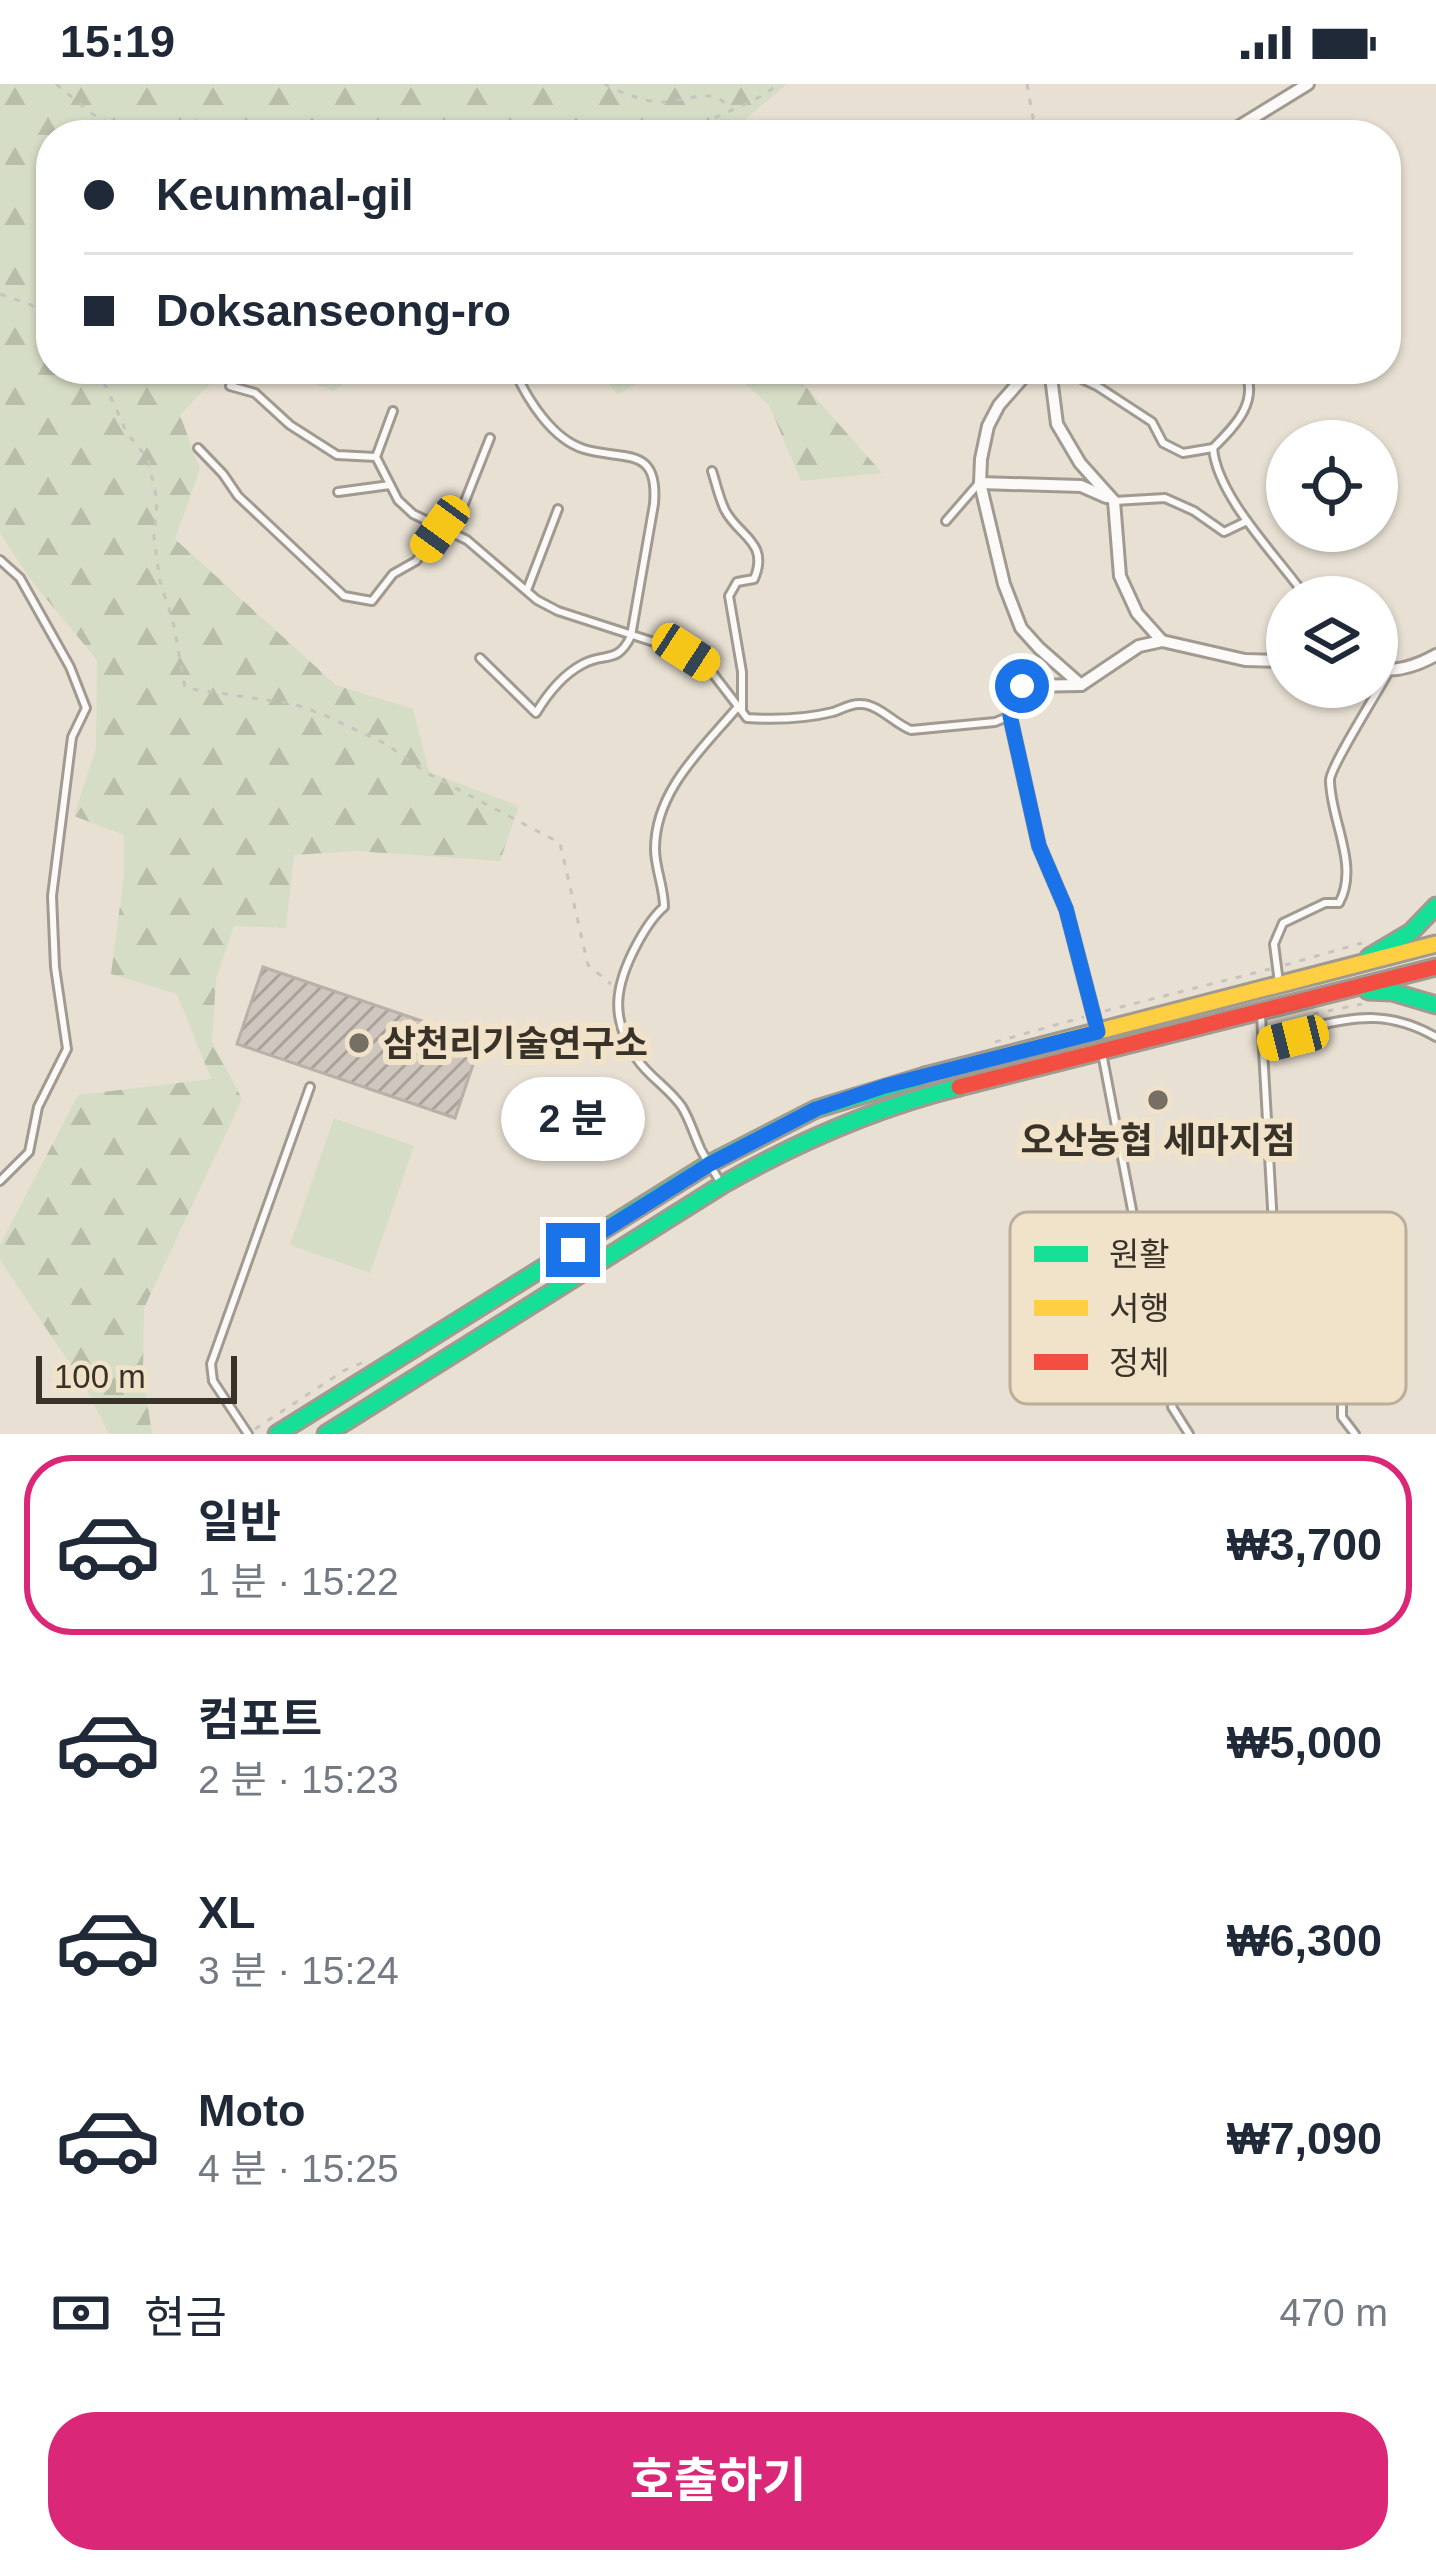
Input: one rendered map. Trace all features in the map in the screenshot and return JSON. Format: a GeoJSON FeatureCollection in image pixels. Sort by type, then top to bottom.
{"type":"FeatureCollection","features":[{"type":"Feature","properties":{"kind":"street"},"geometry":{"type":"LineString","coordinates":[[1249,120],[1308,84]]}},
{"type":"Feature","properties":{"kind":"street"},"geometry":{"type":"LineString","coordinates":[[1018,384],[988,427],[980,483],[1004,584],[1021,628],[1082,685]]}},
{"type":"Feature","properties":{"kind":"street"},"geometry":{"type":"LineString","coordinates":[[1052,384],[1058,424],[1080,463],[1114,501],[1120,576],[1137,613],[1162,640]]}},
{"type":"Feature","properties":{"kind":"street"},"geometry":{"type":"LineString","coordinates":[[980,483],[1081,485],[1114,501]]}},
{"type":"Feature","properties":{"kind":"street"},"geometry":{"type":"LineString","coordinates":[[1098,1032],[1066,909],[1039,846],[1010,716],[1014,700],[1022,686],[1082,685],[1139,646],[1162,640],[1245,661],[1266,661]]}},
{"type":"Feature","properties":{"kind":"street"},"geometry":{"type":"LineString","coordinates":[[1398,667],[1436,655]]}},
{"type":"Feature","properties":{"kind":"street"},"geometry":{"type":"LineString","coordinates":[[1351,968],[1412,932],[1436,906]]}},
{"type":"Feature","properties":{"kind":"street"},"geometry":{"type":"LineString","coordinates":[[277,1434],[710,1164],[833,1103],[1436,944]]}},
{"type":"Feature","properties":{"kind":"street"},"geometry":{"type":"LineString","coordinates":[[326,1434],[722,1185],[839,1125],[947,1090],[1436,968]]}},
{"type":"Feature","properties":{"kind":"street"},"geometry":{"type":"LineString","coordinates":[[1341,991],[1392,992],[1436,1005]]}},
{"type":"Feature","properties":{"kind":"lane"},"geometry":{"type":"LineString","coordinates":[[480,658],[536,713],[567,674],[590,659],[610,658],[624,650],[631,636],[655,487],[646,463],[638,458],[581,448],[549,424],[529,402],[521,384]]}},
{"type":"Feature","properties":{"kind":"lane"},"geometry":{"type":"LineString","coordinates":[[1093,384],[1152,422],[1163,443],[1183,453],[1213,448],[1242,416],[1251,392],[1249,384]]}},
{"type":"Feature","properties":{"kind":"lane"},"geometry":{"type":"LineString","coordinates":[[230,386],[255,393],[290,425],[337,455],[376,457]]}},
{"type":"Feature","properties":{"kind":"lane"},"geometry":{"type":"LineString","coordinates":[[394,411],[376,457],[398,500],[413,514],[467,540],[537,600],[558,611],[686,652],[707,666],[746,718],[784,721],[856,703],[868,704],[911,730],[995,722],[1010,716]]}},
{"type":"Feature","properties":{"kind":"lane"},"geometry":{"type":"LineString","coordinates":[[452,534],[490,438]]}},
{"type":"Feature","properties":{"kind":"lane"},"geometry":{"type":"LineString","coordinates":[[198,448],[238,496],[344,596],[372,601],[393,574],[416,561],[440,529]]}},
{"type":"Feature","properties":{"kind":"lane"},"geometry":{"type":"LineString","coordinates":[[1213,448],[1214,462],[1247,521],[1290,576]]}},
{"type":"Feature","properties":{"kind":"lane"},"geometry":{"type":"LineString","coordinates":[[712,471],[726,513],[756,547],[759,568],[754,579],[737,582],[729,596],[742,672],[739,711],[698,749],[664,806],[655,844],[664,907],[641,935],[618,990],[619,1018],[627,1042],[640,1064],[673,1094],[722,1185]]}},
{"type":"Feature","properties":{"kind":"lane"},"geometry":{"type":"LineString","coordinates":[[946,521],[980,483]]}},
{"type":"Feature","properties":{"kind":"lane"},"geometry":{"type":"LineString","coordinates":[[338,492],[390,485]]}},
{"type":"Feature","properties":{"kind":"lane"},"geometry":{"type":"LineString","coordinates":[[1114,501],[1165,498],[1224,532],[1247,521]]}},
{"type":"Feature","properties":{"kind":"lane"},"geometry":{"type":"LineString","coordinates":[[527,590],[558,509]]}},
{"type":"Feature","properties":{"kind":"lane"},"geometry":{"type":"LineString","coordinates":[[0,560],[20,578],[70,667],[86,709],[72,737],[52,896],[55,967],[67,1049],[38,1107],[29,1153],[0,1181]]}},
{"type":"Feature","properties":{"kind":"lane"},"geometry":{"type":"LineString","coordinates":[[1280,986],[1274,944],[1283,923],[1325,903],[1339,903],[1345,892],[1345,862],[1329,778],[1365,708]]}},
{"type":"Feature","properties":{"kind":"lane"},"geometry":{"type":"LineString","coordinates":[[1261,1011],[1273,1212]]}},
{"type":"Feature","properties":{"kind":"lane"},"geometry":{"type":"LineString","coordinates":[[1264,1045],[1306,1036],[1312,1027],[1364,1016],[1413,1024],[1436,1036]]}},
{"type":"Feature","properties":{"kind":"lane"},"geometry":{"type":"LineString","coordinates":[[1098,1032],[1132,1212]]}},
{"type":"Feature","properties":{"kind":"lane"},"geometry":{"type":"LineString","coordinates":[[248,1434],[213,1381],[211,1364],[310,1087]]}},
{"type":"Feature","properties":{"kind":"lane"},"geometry":{"type":"LineString","coordinates":[[1173,1404],[1190,1434]]}},
{"type":"Feature","properties":{"kind":"lane"},"geometry":{"type":"LineString","coordinates":[[1342,1404],[1342,1418],[1355,1434]]}},
{"type":"Feature","properties":{"kind":"path"},"geometry":{"type":"LineString","coordinates":[[56,84],[103,120]]}},
{"type":"Feature","properties":{"kind":"path"},"geometry":{"type":"LineString","coordinates":[[604,84],[658,102],[714,93],[732,109]]}},
{"type":"Feature","properties":{"kind":"path"},"geometry":{"type":"LineString","coordinates":[[709,120],[761,98],[778,84]]}},
{"type":"Feature","properties":{"kind":"path"},"geometry":{"type":"LineString","coordinates":[[1027,84],[1033,120]]}},
{"type":"Feature","properties":{"kind":"path"},"geometry":{"type":"LineString","coordinates":[[0,294],[36,309]]}},
{"type":"Feature","properties":{"kind":"path"},"geometry":{"type":"LineString","coordinates":[[105,384],[128,433],[148,459],[158,500],[154,537],[160,582],[173,621],[185,688],[294,704],[322,714],[386,744],[427,772],[560,843],[588,965],[618,990]]}},
{"type":"Feature","properties":{"kind":"path"},"geometry":{"type":"LineString","coordinates":[[1312,1014],[1378,1001]]}},
{"type":"Feature","properties":{"kind":"green space"},"geometry":{"type":"Polygon","coordinates":[[[0,84],[787,84],[745,120],[36,120],[36,384],[209,384],[180,415],[200,469],[175,539],[336,685],[413,709],[429,772],[519,806],[500,861],[356,851],[294,855],[286,928],[234,926],[216,979],[212,1042],[242,1099],[144,1308],[143,1375],[152,1434],[109,1434],[85,1386],[0,1260],[0,1245],[78,1095],[211,1079],[177,994],[111,974],[124,875],[124,835],[74,816],[96,749],[97,660],[30,579],[0,533],[0,84]]]}},
{"type":"Feature","properties":{"kind":"green space"},"geometry":{"type":"Polygon","coordinates":[[[316,384],[343,384],[334,391],[316,384]]]}},
{"type":"Feature","properties":{"kind":"green space"},"geometry":{"type":"Polygon","coordinates":[[[609,384],[635,384],[633,386],[617,394],[609,384]]]}},
{"type":"Feature","properties":{"kind":"green space"},"geometry":{"type":"Polygon","coordinates":[[[746,384],[803,384],[882,473],[801,481],[769,405],[746,384]]]}},
{"type":"Feature","properties":{"kind":"green space"},"geometry":{"type":"Polygon","coordinates":[[[334,1118],[414,1146],[370,1273],[290,1245],[334,1118]]]}},
{"type":"Feature","properties":{"kind":"building","name":"삼천리기술연구소"},"geometry":{"type":"Polygon","coordinates":[[[263,967],[481,1041],[455,1118],[237,1044],[263,967]]]}},
{"type":"Feature","properties":{"kind":"traffic: fast"},"geometry":{"type":"LineString","coordinates":[[1369,957],[1411,932],[1436,906]]}},
{"type":"Feature","properties":{"kind":"traffic: fast"},"geometry":{"type":"LineString","coordinates":[[1368,991],[1392,992],[1436,1005]]}},
{"type":"Feature","properties":{"kind":"traffic: fast"},"geometry":{"type":"LineString","coordinates":[[277,1434],[709,1164],[816,1109],[925,1076]]}},
{"type":"Feature","properties":{"kind":"traffic: fast"},"geometry":{"type":"LineString","coordinates":[[326,1434],[750,1169],[867,1116],[959,1087]]}},
{"type":"Feature","properties":{"kind":"traffic: slow"},"geometry":{"type":"LineString","coordinates":[[925,1076],[1436,944]]}},
{"type":"Feature","properties":{"kind":"traffic: jam"},"geometry":{"type":"LineString","coordinates":[[959,1087],[1436,967]]}},
{"type":"Feature","properties":{"kind":"place","name":"삼천리기술연구소"},"geometry":{"type":"Point","coordinates":[359,1043]}},
{"type":"Feature","properties":{"kind":"place","name":"오산농협 세마지점"},"geometry":{"type":"Point","coordinates":[1158,1100]}},
{"type":"Feature","properties":{"kind":"route"},"geometry":{"type":"LineString","coordinates":[[573,1250],[710,1164],[816,1109],[885,1086],[1098,1032],[1066,909],[1039,846],[1010,716],[1022,686]]}}]}
